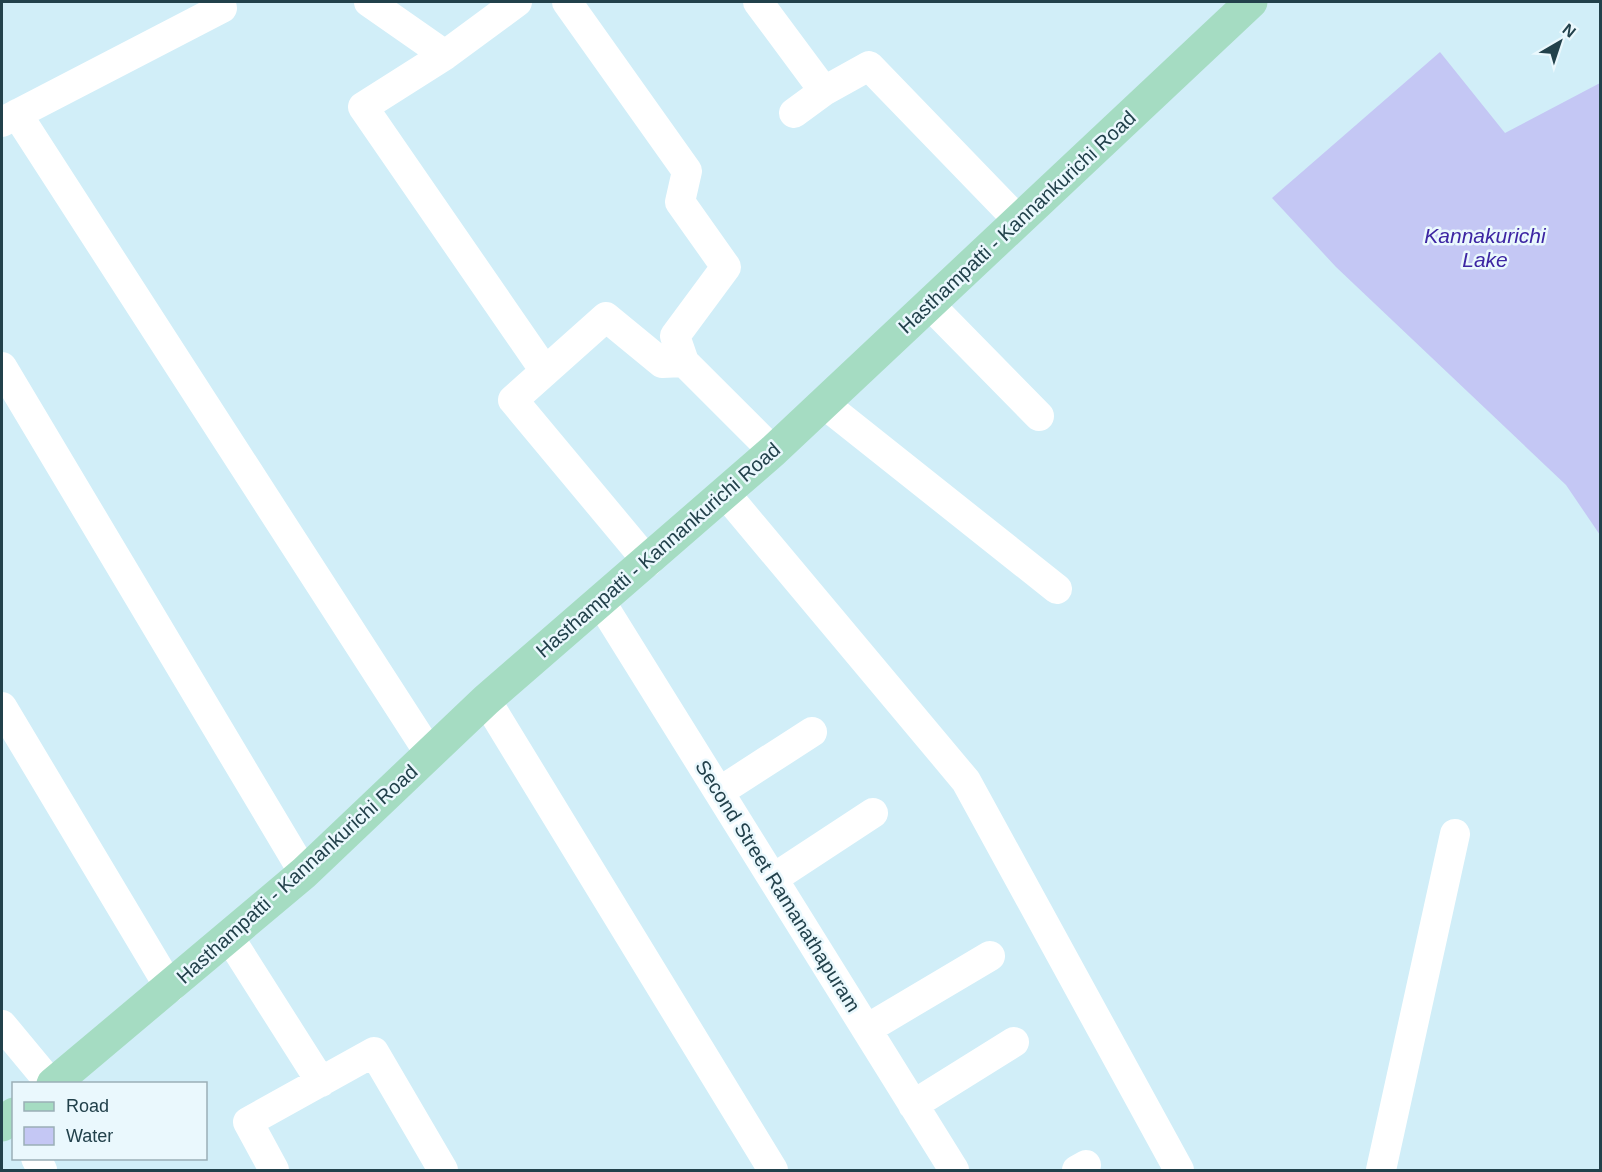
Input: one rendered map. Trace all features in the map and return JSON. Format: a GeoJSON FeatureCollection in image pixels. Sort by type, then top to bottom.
{"type":"FeatureCollection","features":[{"type":"Feature","properties":{"kind":"main road","name":"Hasthampatti - Kannankurichi Road"},"geometry":{"type":"LineString","coordinates":[[53,1082],[170,988],[304,873],[486,700],[648,562],[773,450],[1251,2]]}},
{"type":"Feature","properties":{"kind":"street"},"geometry":{"type":"LineString","coordinates":[[369,2],[445,55]]}},
{"type":"Feature","properties":{"kind":"street"},"geometry":{"type":"LineString","coordinates":[[517,2],[445,55],[363,107],[545,371]]}},
{"type":"Feature","properties":{"kind":"street"},"geometry":{"type":"LineString","coordinates":[[567,2],[687,171],[680,202],[726,267],[675,336],[684,362],[773,450]]}},
{"type":"Feature","properties":{"kind":"street"},"geometry":{"type":"LineString","coordinates":[[759,2],[824,91]]}},
{"type":"Feature","properties":{"kind":"street"},"geometry":{"type":"LineString","coordinates":[[222,8],[9,118],[430,754]]}},
{"type":"Feature","properties":{"kind":"street"},"geometry":{"type":"LineString","coordinates":[[795,113],[824,91],[869,66],[1019,221]]}},
{"type":"Feature","properties":{"kind":"street"},"geometry":{"type":"LineString","coordinates":[[929,304],[1039,416]]}},
{"type":"Feature","properties":{"kind":"street"},"geometry":{"type":"LineString","coordinates":[[648,562],[513,400],[606,317],[662,363],[684,362]]}},
{"type":"Feature","properties":{"kind":"street"},"geometry":{"type":"LineString","coordinates":[[2,367],[304,873]]}},
{"type":"Feature","properties":{"kind":"street"},"geometry":{"type":"LineString","coordinates":[[824,403],[1057,589]]}},
{"type":"Feature","properties":{"kind":"street"},"geometry":{"type":"LineString","coordinates":[[724,492],[966,781],[1179,1170]]}},
{"type":"Feature","properties":{"kind":"street","name":"Second Street Ramanathapuram"},"geometry":{"type":"LineString","coordinates":[[600,601],[954,1170]]}},
{"type":"Feature","properties":{"kind":"street"},"geometry":{"type":"LineString","coordinates":[[486,700],[773,1170]]}},
{"type":"Feature","properties":{"kind":"street"},"geometry":{"type":"LineString","coordinates":[[2,707],[170,988]]}},
{"type":"Feature","properties":{"kind":"street"},"geometry":{"type":"LineString","coordinates":[[719,792],[812,732]]}},
{"type":"Feature","properties":{"kind":"street"},"geometry":{"type":"LineString","coordinates":[[774,878],[873,813]]}},
{"type":"Feature","properties":{"kind":"street"},"geometry":{"type":"LineString","coordinates":[[1381,1170],[1455,834]]}},
{"type":"Feature","properties":{"kind":"street"},"geometry":{"type":"LineString","coordinates":[[229,937],[321,1082]]}},
{"type":"Feature","properties":{"kind":"street"},"geometry":{"type":"LineString","coordinates":[[867,1029],[990,956]]}},
{"type":"Feature","properties":{"kind":"street"},"geometry":{"type":"LineString","coordinates":[[2,1025],[51,1082]]}},
{"type":"Feature","properties":{"kind":"street"},"geometry":{"type":"LineString","coordinates":[[913,1105],[1014,1042]]}},
{"type":"Feature","properties":{"kind":"street"},"geometry":{"type":"LineString","coordinates":[[274,1170],[248,1122],[374,1052],[443,1170]]}},
{"type":"Feature","properties":{"kind":"water","name":"Kannakurichi Lake"},"geometry":{"type":"Polygon","coordinates":[[[1440,52],[1505,133],[1600,83],[1600,535],[1566,485],[1336,267],[1272,198],[1440,52]]]}}]}
